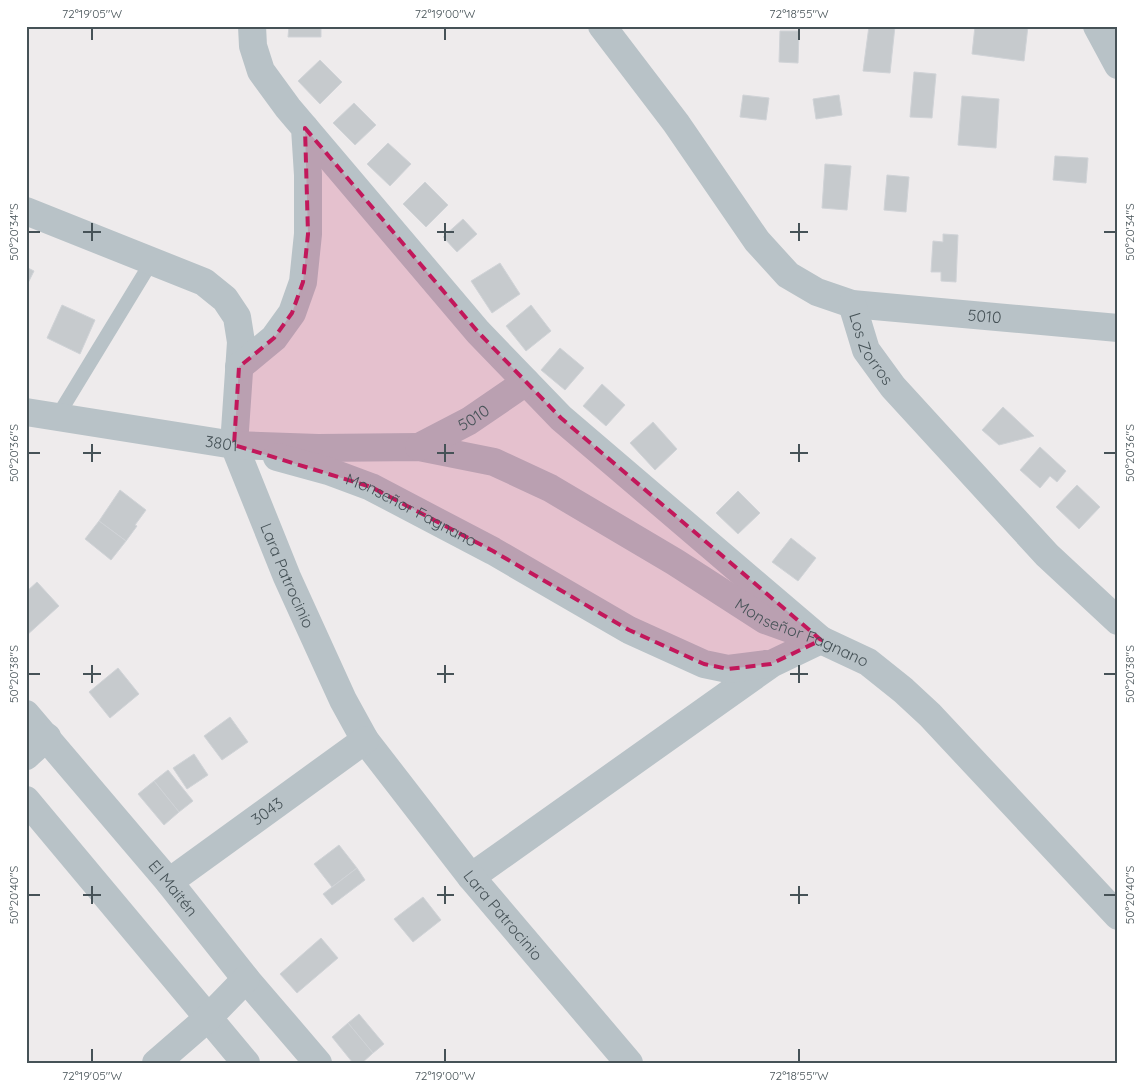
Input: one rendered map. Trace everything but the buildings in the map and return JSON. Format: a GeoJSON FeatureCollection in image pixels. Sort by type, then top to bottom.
{"type":"FeatureCollection","features":[{"type":"Feature","properties":{"kind":"street"},"geometry":{"type":"LineString","coordinates":[[252,26],[254,46],[261,71],[288,108],[478,332],[568,424],[821,640],[771,664],[471,877]]}},
{"type":"Feature","properties":{"kind":"street","name":"Los Zorros"},"geometry":{"type":"LineString","coordinates":[[602,26],[676,123],[757,242],[788,275],[817,292],[852,304],[866,350],[893,387],[1047,555],[1118,621]]}},
{"type":"Feature","properties":{"kind":"street"},"geometry":{"type":"LineString","coordinates":[[1097,26],[1118,65]]}},
{"type":"Feature","properties":{"kind":"street"},"geometry":{"type":"LineString","coordinates":[[239,367],[274,338],[292,313],[303,282],[308,234],[308,176],[305,128]]}},
{"type":"Feature","properties":{"kind":"street"},"geometry":{"type":"LineString","coordinates":[[26,211],[204,282],[226,299],[237,317],[241,342],[239,367]]}},
{"type":"Feature","properties":{"kind":"street","name":"5010"},"geometry":{"type":"LineString","coordinates":[[852,304],[1118,328]]}},
{"type":"Feature","properties":{"kind":"street","name":"Lara Patrocinio"},"geometry":{"type":"LineString","coordinates":[[239,367],[234,445],[287,578],[343,700],[365,740],[471,877],[630,1063]]}},
{"type":"Feature","properties":{"kind":"street","name":"5010"},"geometry":{"type":"LineString","coordinates":[[419,447],[469,421],[526,382]]}},
{"type":"Feature","properties":{"kind":"street","name":"3801"},"geometry":{"type":"LineString","coordinates":[[26,412],[234,445],[318,448],[419,447]]}},
{"type":"Feature","properties":{"kind":"street","name":"Monseñor Fagnano"},"geometry":{"type":"LineString","coordinates":[[234,445],[328,471],[370,487],[493,551],[628,630],[704,664],[728,669],[771,664]]}},
{"type":"Feature","properties":{"kind":"street","name":"Monseñor Fagnano"},"geometry":{"type":"LineString","coordinates":[[419,447],[494,462],[550,488],[675,562],[765,620],[821,640],[868,662],[930,715],[1118,916]]}},
{"type":"Feature","properties":{"kind":"street","name":"El Maitén"},"geometry":{"type":"LineString","coordinates":[[26,714],[170,882],[246,980],[318,1063]]}},
{"type":"Feature","properties":{"kind":"street"},"geometry":{"type":"LineString","coordinates":[[26,756],[47,737]]}},
{"type":"Feature","properties":{"kind":"street","name":"3043"},"geometry":{"type":"LineString","coordinates":[[170,882],[365,740]]}},
{"type":"Feature","properties":{"kind":"street"},"geometry":{"type":"LineString","coordinates":[[26,800],[246,1063]]}},
{"type":"Feature","properties":{"kind":"street"},"geometry":{"type":"LineString","coordinates":[[156,1063],[208,1018],[246,980]]}},
{"type":"Feature","properties":{"kind":"lane"},"geometry":{"type":"LineString","coordinates":[[56,417],[152,261]]}},
{"type":"Feature","properties":{"kind":"highlighted area"},"geometry":{"type":"Polygon","coordinates":[[[305,128],[478,332],[561,418],[821,640],[771,664],[728,669],[704,664],[629,630],[493,551],[371,487],[234,445],[239,367],[274,338],[292,313],[303,282],[308,234],[305,128]]]}}]}
